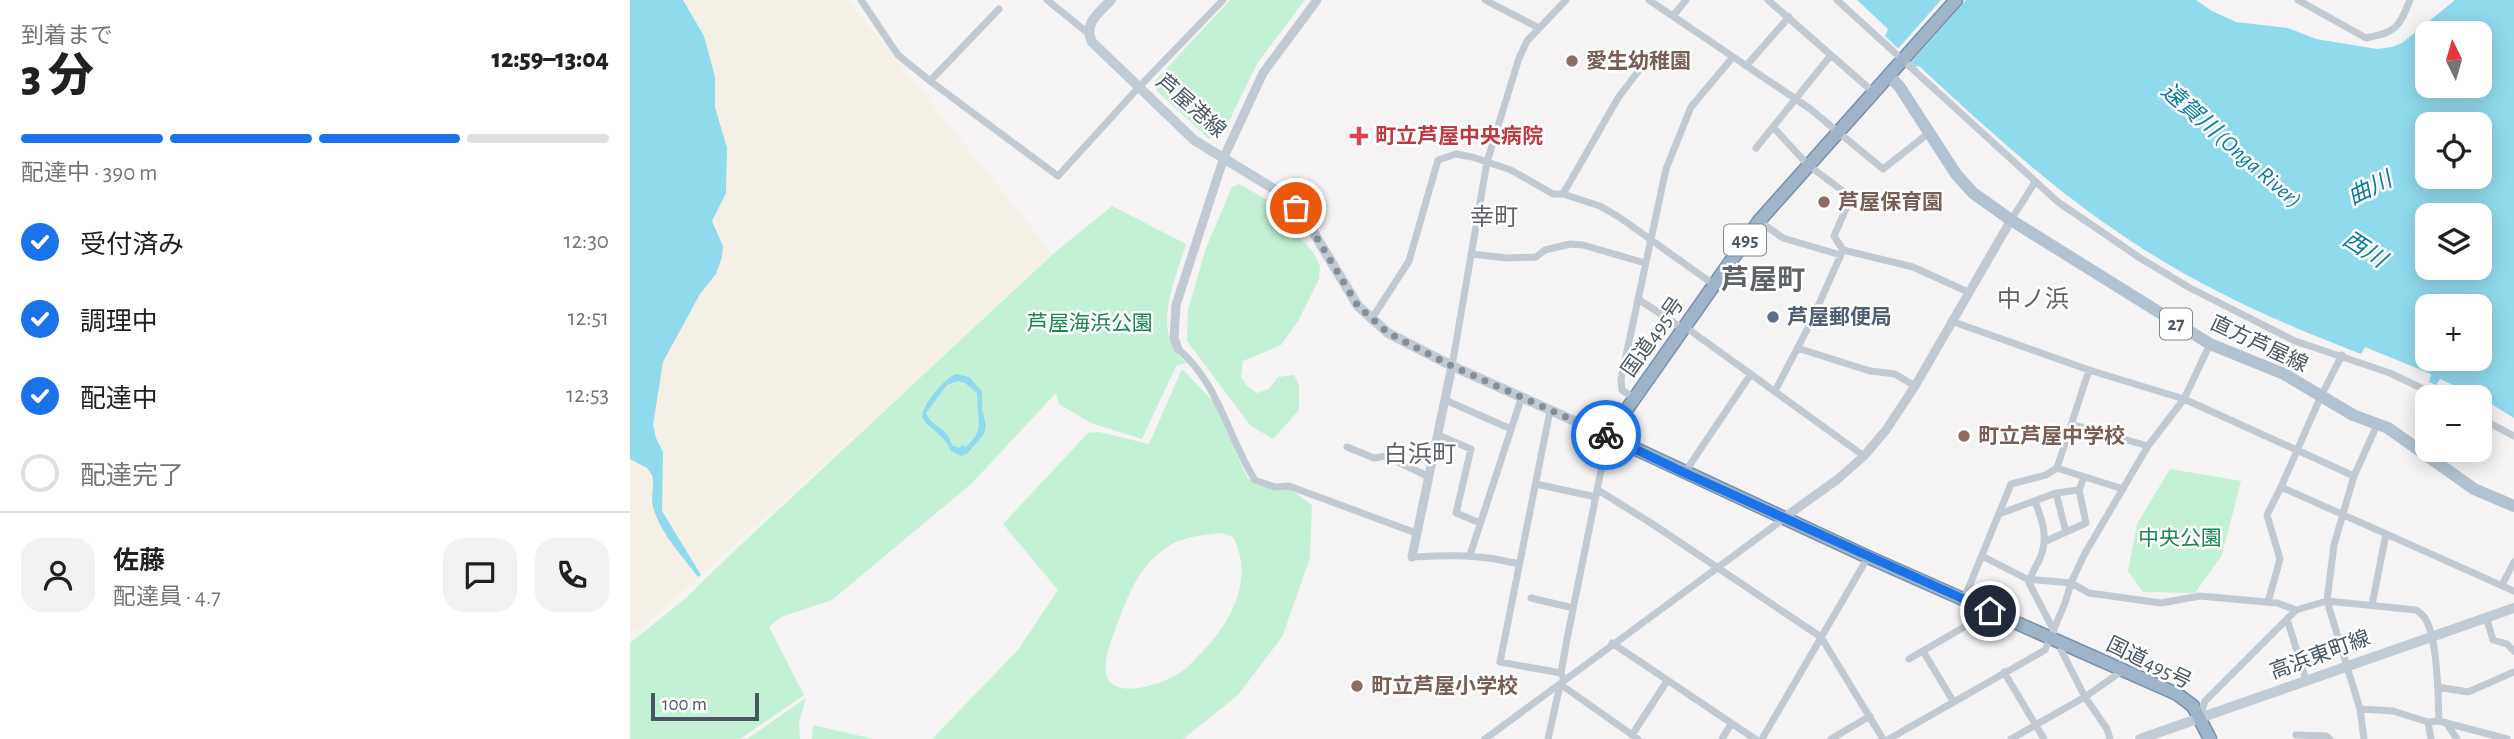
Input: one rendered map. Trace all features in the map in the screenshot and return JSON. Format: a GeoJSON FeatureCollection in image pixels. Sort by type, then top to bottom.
{"type":"FeatureCollection","features":[{"type":"Feature","properties":{"kind":"highway","name":"国道495号"},"geometry":{"type":"LineString","coordinates":[[1956,0],[1759,221],[1608,436],[1868,557],[1964,600],[2052,635],[2064,644],[2187,700],[2210,739]]}},
{"type":"Feature","properties":{"kind":"main road"},"geometry":{"type":"LineString","coordinates":[[1088,33],[1089,23],[1111,0]]}},
{"type":"Feature","properties":{"kind":"main road","name":"芦屋港線"},"geometry":{"type":"LineString","coordinates":[[1088,33],[1092,41],[1194,140],[1282,194],[1296,208],[1306,220],[1345,288],[1371,320],[1388,333],[1452,366],[1608,436]]}},
{"type":"Feature","properties":{"kind":"main road","name":"直方芦屋線"},"geometry":{"type":"LineString","coordinates":[[1889,76],[1899,86],[1956,174],[1973,193],[2011,220],[2210,344],[2284,374],[2353,415],[2388,429],[2474,489],[2514,506]]}},
{"type":"Feature","properties":{"kind":"main road","name":"高浜東町線"},"geometry":{"type":"LineString","coordinates":[[2140,739],[2486,617],[2512,611]]}},
{"type":"Feature","properties":{"kind":"street"},"geometry":{"type":"LineString","coordinates":[[861,0],[898,55],[1058,176],[1223,0]]}},
{"type":"Feature","properties":{"kind":"street"},"geometry":{"type":"LineString","coordinates":[[1047,0],[1088,33]]}},
{"type":"Feature","properties":{"kind":"street"},"geometry":{"type":"LineString","coordinates":[[1317,0],[1263,73],[1224,157],[1176,305],[1174,338],[1178,349],[1189,358],[1206,380],[1255,480],[1275,487],[1289,486],[1416,533]]}},
{"type":"Feature","properties":{"kind":"street"},"geometry":{"type":"LineString","coordinates":[[1485,0],[1539,29]]}},
{"type":"Feature","properties":{"kind":"street"},"geometry":{"type":"LineString","coordinates":[[1519,565],[1488,556],[1412,557],[1452,366],[1487,162],[1519,58],[1527,41],[1566,0]]}},
{"type":"Feature","properties":{"kind":"street"},"geometry":{"type":"LineString","coordinates":[[1649,0],[1838,130],[1883,169],[1930,132]]}},
{"type":"Feature","properties":{"kind":"street"},"geometry":{"type":"LineString","coordinates":[[1673,16],[1686,0]]}},
{"type":"Feature","properties":{"kind":"street"},"geometry":{"type":"LineString","coordinates":[[1768,0],[1872,92]]}},
{"type":"Feature","properties":{"kind":"street"},"geometry":{"type":"LineString","coordinates":[[1838,0],[2035,182],[2091,225],[2190,288],[2295,341],[2342,355],[2415,385]]}},
{"type":"Feature","properties":{"kind":"street"},"geometry":{"type":"LineString","coordinates":[[2298,0],[2366,38],[2396,29],[2410,0]]}},
{"type":"Feature","properties":{"kind":"street"},"geometry":{"type":"LineString","coordinates":[[930,81],[999,9]]}},
{"type":"Feature","properties":{"kind":"street"},"geometry":{"type":"LineString","coordinates":[[1746,66],[1788,17]]}},
{"type":"Feature","properties":{"kind":"street"},"geometry":{"type":"LineString","coordinates":[[1756,148],[1831,55]]}},
{"type":"Feature","properties":{"kind":"street"},"geometry":{"type":"LineString","coordinates":[[1634,398],[1620,386],[1666,169],[1691,107],[1733,57]]}},
{"type":"Feature","properties":{"kind":"street"},"geometry":{"type":"LineString","coordinates":[[1563,194],[1618,98],[1646,61]]}},
{"type":"Feature","properties":{"kind":"street"},"geometry":{"type":"LineString","coordinates":[[1773,127],[1808,165],[1851,197],[1834,236],[1842,253]]}},
{"type":"Feature","properties":{"kind":"street"},"geometry":{"type":"LineString","coordinates":[[1371,320],[1409,261],[1438,160],[1456,154],[1511,170],[1553,194],[1563,194],[1600,206],[1713,284]]}},
{"type":"Feature","properties":{"kind":"street"},"geometry":{"type":"LineString","coordinates":[[1485,739],[1562,679],[1838,479],[1864,456],[1886,430],[1914,386],[2035,182]]}},
{"type":"Feature","properties":{"kind":"street"},"geometry":{"type":"LineString","coordinates":[[1759,221],[1783,238],[1913,267],[1968,292]]}},
{"type":"Feature","properties":{"kind":"street"},"geometry":{"type":"LineString","coordinates":[[1471,254],[1508,258],[1536,257],[1545,250],[1570,244],[1583,245],[1645,263]]}},
{"type":"Feature","properties":{"kind":"street"},"geometry":{"type":"LineString","coordinates":[[1775,391],[1842,253]]}},
{"type":"Feature","properties":{"kind":"street"},"geometry":{"type":"LineString","coordinates":[[1639,299],[1679,326],[1685,326],[1864,456]]}},
{"type":"Feature","properties":{"kind":"street"},"geometry":{"type":"LineString","coordinates":[[1951,321],[2089,370],[2183,399],[2354,476]]}},
{"type":"Feature","properties":{"kind":"street"},"geometry":{"type":"LineString","coordinates":[[1889,739],[2045,650],[2071,583],[2148,446],[2183,399],[2210,344]]}},
{"type":"Feature","properties":{"kind":"street"},"geometry":{"type":"LineString","coordinates":[[1797,348],[1870,371],[1895,374],[1914,386]]}},
{"type":"Feature","properties":{"kind":"street"},"geometry":{"type":"LineString","coordinates":[[2269,602],[2280,559],[2267,515],[2342,355]]}},
{"type":"Feature","properties":{"kind":"street"},"geometry":{"type":"LineString","coordinates":[[1964,600],[2011,484],[2046,475],[2057,468],[2089,370]]}},
{"type":"Feature","properties":{"kind":"street"},"geometry":{"type":"LineString","coordinates":[[1685,473],[1751,374]]}},
{"type":"Feature","properties":{"kind":"street"},"geometry":{"type":"LineString","coordinates":[[1470,555],[1522,396]]}},
{"type":"Feature","properties":{"kind":"street"},"geometry":{"type":"LineString","coordinates":[[1445,400],[1511,429]]}},
{"type":"Feature","properties":{"kind":"street"},"geometry":{"type":"LineString","coordinates":[[1550,411],[1500,662],[1562,679],[1635,737],[1667,681]]}},
{"type":"Feature","properties":{"kind":"street"},"geometry":{"type":"LineString","coordinates":[[2071,424],[2148,446]]}},
{"type":"Feature","properties":{"kind":"street"},"geometry":{"type":"LineString","coordinates":[[2492,424],[2514,436]]}},
{"type":"Feature","properties":{"kind":"street"},"geometry":{"type":"LineString","coordinates":[[2364,739],[2360,709],[2327,601],[2334,545],[2354,476],[2377,425]]}},
{"type":"Feature","properties":{"kind":"street"},"geometry":{"type":"LineString","coordinates":[[1437,435],[1471,449],[1455,513],[1480,523]]}},
{"type":"Feature","properties":{"kind":"street"},"geometry":{"type":"LineString","coordinates":[[1548,739],[1608,436]]}},
{"type":"Feature","properties":{"kind":"street"},"geometry":{"type":"LineString","coordinates":[[1347,447],[1374,458],[1386,456],[1429,477]]}},
{"type":"Feature","properties":{"kind":"street"},"geometry":{"type":"LineString","coordinates":[[2057,468],[2123,489]]}},
{"type":"Feature","properties":{"kind":"street"},"geometry":{"type":"LineString","coordinates":[[2044,542],[2087,523],[2079,490],[2084,477]]}},
{"type":"Feature","properties":{"kind":"street"},"geometry":{"type":"LineString","coordinates":[[1535,484],[1597,494],[1717,568],[1821,637],[1883,739]]}},
{"type":"Feature","properties":{"kind":"street"},"geometry":{"type":"LineString","coordinates":[[2281,487],[2514,591]]}},
{"type":"Feature","properties":{"kind":"street"},"geometry":{"type":"LineString","coordinates":[[1999,514],[2056,493],[2079,490]]}},
{"type":"Feature","properties":{"kind":"street"},"geometry":{"type":"LineString","coordinates":[[2056,493],[2066,533]]}},
{"type":"Feature","properties":{"kind":"street"},"geometry":{"type":"LineString","coordinates":[[2035,500],[2044,524],[2044,542],[2029,579],[2052,635]]}},
{"type":"Feature","properties":{"kind":"street"},"geometry":{"type":"LineString","coordinates":[[2372,605],[2386,534]]}},
{"type":"Feature","properties":{"kind":"street"},"geometry":{"type":"LineString","coordinates":[[1982,556],[2029,579],[2071,583],[2089,593],[2161,603],[2200,596],[2277,603],[2296,610]]}},
{"type":"Feature","properties":{"kind":"street"},"geometry":{"type":"LineString","coordinates":[[1762,739],[1868,557]]}},
{"type":"Feature","properties":{"kind":"street"},"geometry":{"type":"LineString","coordinates":[[2502,585],[2514,562]]}},
{"type":"Feature","properties":{"kind":"street"},"geometry":{"type":"LineString","coordinates":[[1531,598],[1573,608]]}},
{"type":"Feature","properties":{"kind":"street"},"geometry":{"type":"LineString","coordinates":[[2200,719],[2205,701],[2296,610],[2327,601],[2416,610],[2425,617],[2431,636],[2442,722],[2457,739]]}},
{"type":"Feature","properties":{"kind":"street"},"geometry":{"type":"LineString","coordinates":[[1909,659],[1990,611]]}},
{"type":"Feature","properties":{"kind":"street"},"geometry":{"type":"LineString","coordinates":[[2486,617],[2493,640],[2507,644],[2514,650]]}},
{"type":"Feature","properties":{"kind":"street"},"geometry":{"type":"LineString","coordinates":[[2287,619],[2306,680]]}},
{"type":"Feature","properties":{"kind":"street"},"geometry":{"type":"LineString","coordinates":[[1612,643],[1755,739]]}},
{"type":"Feature","properties":{"kind":"street"},"geometry":{"type":"LineString","coordinates":[[2064,644],[2061,650],[2085,696],[2107,729],[2110,739]]}},
{"type":"Feature","properties":{"kind":"street"},"geometry":{"type":"LineString","coordinates":[[1923,651],[1953,701]]}},
{"type":"Feature","properties":{"kind":"street"},"geometry":{"type":"LineString","coordinates":[[2011,739],[2122,671]]}},
{"type":"Feature","properties":{"kind":"street"},"geometry":{"type":"LineString","coordinates":[[2004,672],[2045,739]]}},
{"type":"Feature","properties":{"kind":"street"},"geometry":{"type":"LineString","coordinates":[[2438,687],[2468,692],[2514,672]]}},
{"type":"Feature","properties":{"kind":"street"},"geometry":{"type":"LineString","coordinates":[[2360,709],[2393,711],[2428,722],[2442,722],[2507,739]]}},
{"type":"Feature","properties":{"kind":"street"},"geometry":{"type":"LineString","coordinates":[[1830,739],[1870,716]]}},
{"type":"Feature","properties":{"kind":"street"},"geometry":{"type":"LineString","coordinates":[[2428,722],[2431,739]]}},
{"type":"Feature","properties":{"kind":"street"},"geometry":{"type":"LineString","coordinates":[[1722,739],[1731,724]]}},
{"type":"Feature","properties":{"kind":"street"},"geometry":{"type":"LineString","coordinates":[[2296,735],[2326,736],[2330,739]]}},
{"type":"Feature","properties":{"kind":"green space"},"geometry":{"type":"Polygon","coordinates":[[[1230,0],[1305,0],[1258,62],[1222,135],[1209,139],[1157,91],[1156,80],[1230,0]]]}},
{"type":"Feature","properties":{"kind":"green space"},"geometry":{"type":"Polygon","coordinates":[[[1239,184],[1264,198],[1313,252],[1320,266],[1319,279],[1298,321],[1281,345],[1243,361],[1241,376],[1247,386],[1257,393],[1269,389],[1278,377],[1294,375],[1299,385],[1299,410],[1273,439],[1250,425],[1187,341],[1188,310],[1206,248],[1232,187],[1239,184]]]}},
{"type":"Feature","properties":{"kind":"green space","name":"芦屋海浜公園"},"geometry":{"type":"Polygon","coordinates":[[[1112,206],[1186,244],[1171,290],[1167,322],[1169,337],[1176,351],[1187,363],[1176,366],[1142,439],[1091,423],[1059,404],[1056,393],[971,484],[832,600],[781,617],[769,627],[804,695],[740,739],[630,739],[630,643],[686,598],[1053,254],[1112,206]]]}},
{"type":"Feature","properties":{"kind":"green space"},"geometry":{"type":"Polygon","coordinates":[[[1182,369],[1214,402],[1247,477],[1257,485],[1291,490],[1312,505],[1310,558],[1282,637],[1238,695],[1183,739],[932,739],[1018,650],[1058,590],[1003,524],[1088,433],[1099,432],[1149,444],[1182,369]],[[1221,533],[1184,539],[1159,553],[1148,564],[1124,605],[1108,650],[1106,671],[1112,684],[1131,689],[1165,680],[1183,670],[1209,645],[1229,617],[1240,586],[1242,570],[1233,537],[1221,533]]]}},
{"type":"Feature","properties":{"kind":"green space","name":"中央公園"},"geometry":{"type":"Polygon","coordinates":[[[2170,469],[2241,481],[2222,555],[2195,593],[2143,592],[2128,571],[2137,524],[2170,469]]]}},
{"type":"Feature","properties":{"kind":"green space"},"geometry":{"type":"Polygon","coordinates":[[[806,698],[799,723],[800,739],[747,739],[806,698]]]}},
{"type":"Feature","properties":{"kind":"green space"},"geometry":{"type":"Polygon","coordinates":[[[813,725],[873,739],[812,739],[813,725]]]}},
{"type":"Feature","properties":{"kind":"sand"},"geometry":{"type":"Polygon","coordinates":[[[683,0],[848,0],[1052,253],[913,384],[654,618],[630,635],[630,444],[657,406],[658,382],[663,362],[700,294],[716,274],[723,246],[712,221],[726,193],[727,148],[715,107],[715,77],[704,37],[683,0]]]}},
{"type":"Feature","properties":{"kind":"water"},"geometry":{"type":"Polygon","coordinates":[[[630,0],[683,0],[704,36],[715,77],[715,107],[727,148],[726,193],[712,221],[723,246],[722,257],[716,274],[700,294],[663,362],[653,425],[663,452],[662,511],[701,575],[698,577],[667,536],[657,517],[652,503],[652,475],[647,468],[630,459],[630,0]]]}},
{"type":"Feature","properties":{"kind":"water"},"geometry":{"type":"Polygon","coordinates":[[[1857,0],[2196,0],[2236,22],[2288,28],[2316,39],[2377,49],[2402,43],[2415,32],[2415,98],[2492,98],[2492,21],[2429,21],[2455,0],[2514,0],[2514,418],[2492,404],[2492,385],[2453,385],[2440,379],[2436,385],[2429,382],[2431,374],[2424,371],[2492,371],[2492,294],[2415,294],[2415,367],[2365,347],[2361,354],[2301,330],[2212,289],[2156,257],[2100,220],[2046,179],[1919,66],[1908,69],[1903,66],[1903,53],[1885,36],[1888,29],[1857,0]]]}},
{"type":"Feature","properties":{"kind":"water"},"geometry":{"type":"Polygon","coordinates":[[[956,374],[969,377],[982,391],[982,409],[986,425],[984,434],[967,454],[961,456],[951,451],[922,417],[930,399],[956,374]],[[958,381],[947,385],[926,413],[943,430],[953,446],[961,448],[960,446],[964,445],[965,448],[973,439],[979,423],[977,393],[958,381]]]}},
{"type":"Feature","properties":{"kind":"pier"},"geometry":{"type":"Polygon","coordinates":[[[1941,0],[1966,0],[1907,67],[1896,51],[1941,0]]]}},
{"type":"Feature","properties":{"kind":"way so far"},"geometry":{"type":"LineString","coordinates":[[1296,208],[1358,306],[1388,333],[1452,366],[1606,435]]}},
{"type":"Feature","properties":{"kind":"place","name":"愛生幼稚園"},"geometry":{"type":"Point","coordinates":[1572,61]}},
{"type":"Feature","properties":{"kind":"place","name":"町立芦屋中央病院"},"geometry":{"type":"Point","coordinates":[1359,136]}},
{"type":"Feature","properties":{"kind":"place","name":"芦屋保育園"},"geometry":{"type":"Point","coordinates":[1824,202]}},
{"type":"Feature","properties":{"kind":"place","name":"芦屋郵便局"},"geometry":{"type":"Point","coordinates":[1773,317]}},
{"type":"Feature","properties":{"kind":"place","name":"町立芦屋中学校"},"geometry":{"type":"Point","coordinates":[1964,436]}},
{"type":"Feature","properties":{"kind":"place","name":"町立芦屋小学校"},"geometry":{"type":"Point","coordinates":[1357,686]}},
{"type":"Feature","properties":{"kind":"district","name":"幸町"},"geometry":{"type":"Point","coordinates":[1494,218]}},
{"type":"Feature","properties":{"kind":"district","name":"芦屋町"},"geometry":{"type":"Point","coordinates":[1763,281]}},
{"type":"Feature","properties":{"kind":"district","name":"中ノ浜"},"geometry":{"type":"Point","coordinates":[2033,300]}},
{"type":"Feature","properties":{"kind":"district","name":"白浜町"},"geometry":{"type":"Point","coordinates":[1420,455]}},
{"type":"Feature","properties":{"kind":"route"},"geometry":{"type":"LineString","coordinates":[[1606,435],[1990,611]]}},
{"type":"Feature","properties":{"kind":"water label","name":"遠賀川 (Onga River)"},"geometry":{"type":"Point","coordinates":[2231,146]}},
{"type":"Feature","properties":{"kind":"water label","name":"曲川"},"geometry":{"type":"Point","coordinates":[2370,189]}},
{"type":"Feature","properties":{"kind":"water label","name":"西川"},"geometry":{"type":"Point","coordinates":[2364,250]}}]}
